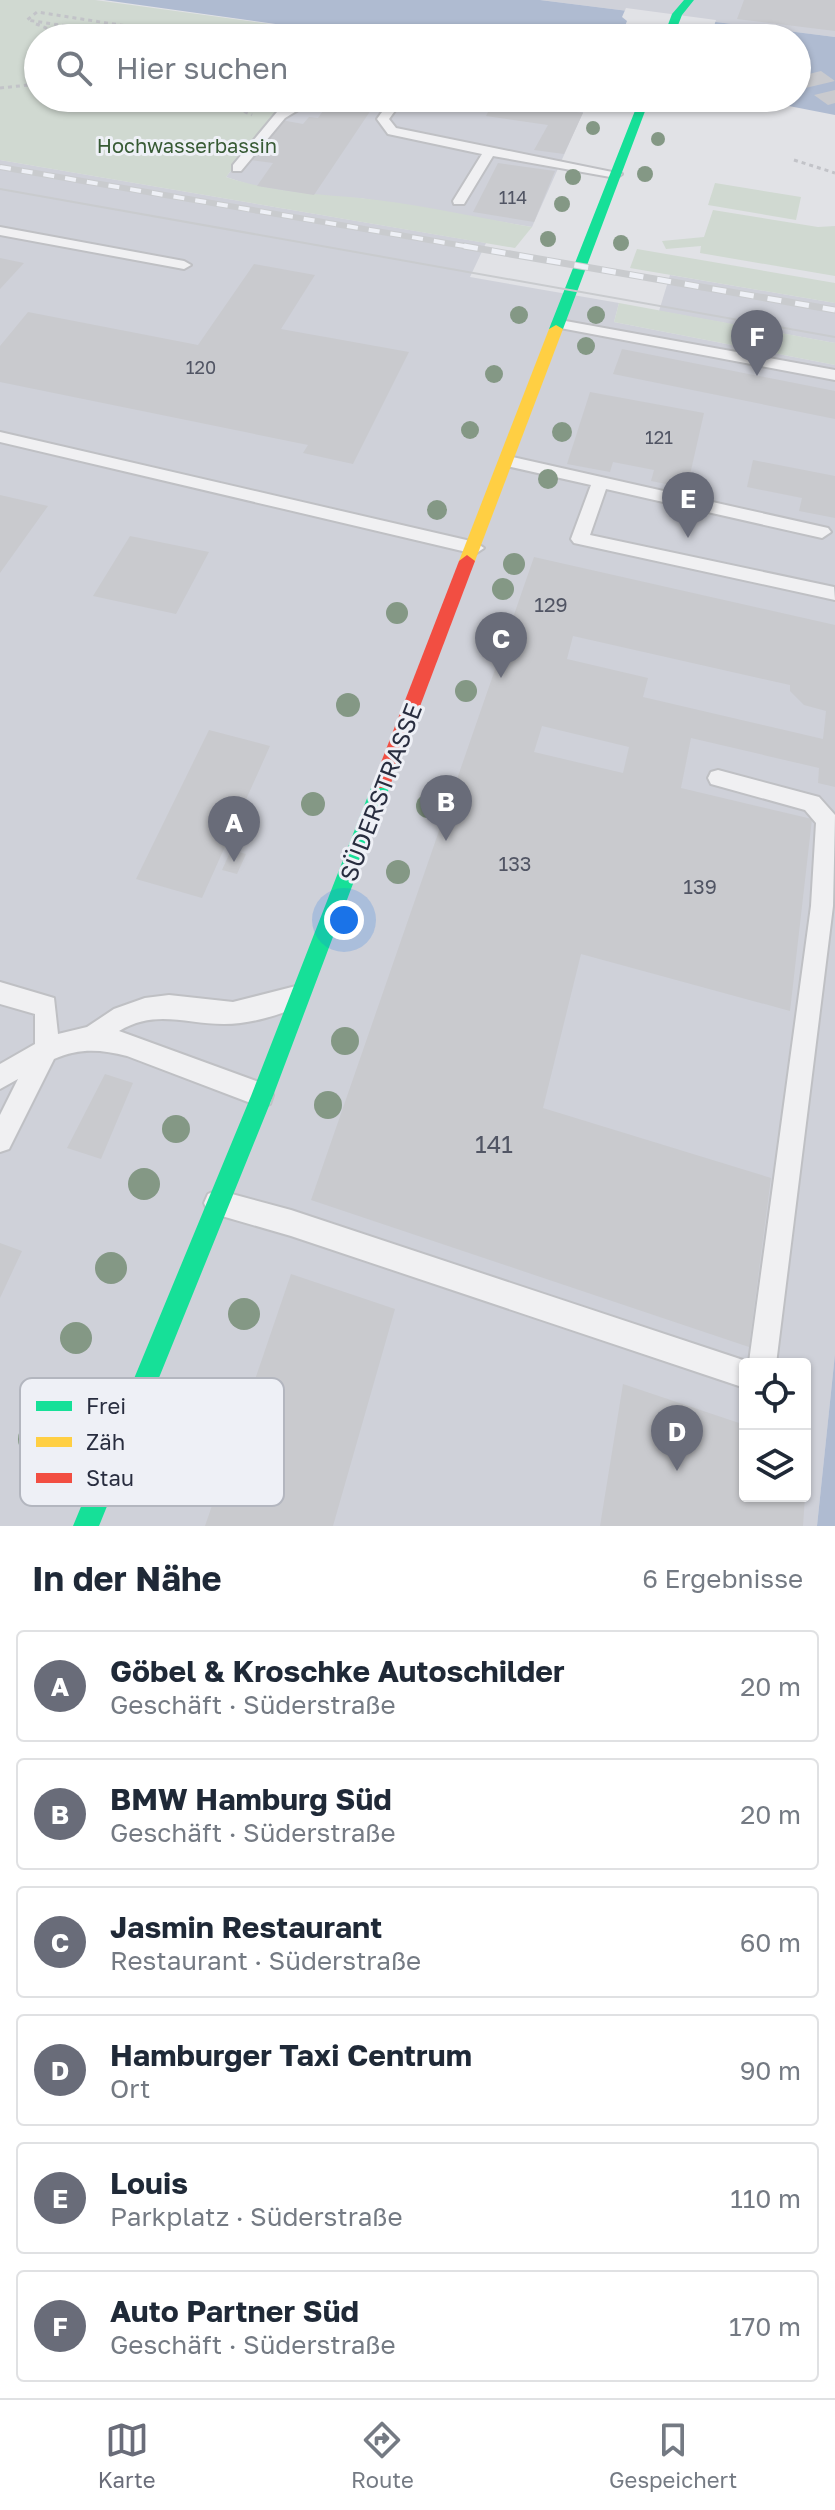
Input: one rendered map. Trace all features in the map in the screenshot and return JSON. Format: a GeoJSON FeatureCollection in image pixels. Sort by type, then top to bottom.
{"type":"FeatureCollection","features":[{"type":"Feature","properties":{"kind":"main road","name":"SÜDERSTRASSE"},"geometry":{"type":"LineString","coordinates":[[146,1378],[262,1096],[475,548],[640,112]]}},
{"type":"Feature","properties":{"kind":"main road","name":"SÜDERSTRASSE"},"geometry":{"type":"LineString","coordinates":[[86,1526],[94,1506]]}},
{"type":"Feature","properties":{"kind":"lane"},"geometry":{"type":"LineString","coordinates":[[237,168],[272,124],[286,112]]}},
{"type":"Feature","properties":{"kind":"lane"},"geometry":{"type":"LineString","coordinates":[[388,112],[383,119],[392,131],[418,139],[616,174]]}},
{"type":"Feature","properties":{"kind":"lane"},"geometry":{"type":"LineString","coordinates":[[459,201],[491,150]]}},
{"type":"Feature","properties":{"kind":"lane"},"geometry":{"type":"LineString","coordinates":[[0,231],[184,265]]}},
{"type":"Feature","properties":{"kind":"lane"},"geometry":{"type":"LineString","coordinates":[[560,324],[835,375]]}},
{"type":"Feature","properties":{"kind":"lane"},"geometry":{"type":"LineString","coordinates":[[0,437],[475,548]]}},
{"type":"Feature","properties":{"kind":"lane"},"geometry":{"type":"LineString","coordinates":[[508,461],[822,532]]}},
{"type":"Feature","properties":{"kind":"lane"},"geometry":{"type":"LineString","coordinates":[[600,482],[580,539],[834,594]]}},
{"type":"Feature","properties":{"kind":"lane"},"geometry":{"type":"LineString","coordinates":[[718,778],[812,803],[827,820],[822,906],[763,1358]]}},
{"type":"Feature","properties":{"kind":"lane"},"geometry":{"type":"LineString","coordinates":[[0,1077],[47,1049],[92,1038],[108,1024],[143,1008],[169,1006],[226,1013],[273,1006],[300,996]]}},
{"type":"Feature","properties":{"kind":"lane"},"geometry":{"type":"LineString","coordinates":[[0,1140],[47,1049],[46,1006],[6,999]]}},
{"type":"Feature","properties":{"kind":"lane"},"geometry":{"type":"LineString","coordinates":[[92,1038],[184,1065],[262,1096]]}},
{"type":"Feature","properties":{"kind":"lane"},"geometry":{"type":"LineString","coordinates":[[217,1203],[291,1223],[739,1372]]}},
{"type":"Feature","properties":{"kind":"path"},"geometry":{"type":"LineString","coordinates":[[27,20],[37,12],[114,24]]}},
{"type":"Feature","properties":{"kind":"path"},"geometry":{"type":"LineString","coordinates":[[27,20],[37,24]]}},
{"type":"Feature","properties":{"kind":"path"},"geometry":{"type":"LineString","coordinates":[[27,20],[53,24]]}},
{"type":"Feature","properties":{"kind":"path"},"geometry":{"type":"LineString","coordinates":[[0,88],[24,85]]}},
{"type":"Feature","properties":{"kind":"path"},"geometry":{"type":"LineString","coordinates":[[246,112],[272,124]]}},
{"type":"Feature","properties":{"kind":"path"},"geometry":{"type":"LineString","coordinates":[[794,160],[835,173]]}},
{"type":"Feature","properties":{"kind":"shaded area"},"geometry":{"type":"Polygon","coordinates":[[[540,0],[835,0],[835,37],[811,34],[811,24],[731,24],[540,0]]]}},
{"type":"Feature","properties":{"kind":"shaded area"},"geometry":{"type":"Polygon","coordinates":[[[277,112],[583,112],[532,227],[360,198],[316,197],[226,177],[277,112]]]}},
{"type":"Feature","properties":{"kind":"shaded area"},"geometry":{"type":"Polygon","coordinates":[[[0,160],[486,243],[470,277],[619,303],[614,322],[835,365],[835,1354],[817,1526],[0,1526],[0,160]]]}},
{"type":"Feature","properties":{"kind":"shaded area"},"geometry":{"type":"Polygon","coordinates":[[[670,275],[835,303],[835,343],[659,311],[670,275]]]}},
{"type":"Feature","properties":{"kind":"green space","name":"Hochwasserbassin"},"geometry":{"type":"Polygon","coordinates":[[[0,0],[95,0],[270,24],[24,24],[24,112],[277,112],[226,177],[276,189],[403,204],[532,227],[515,248],[0,160],[0,0]]]}},
{"type":"Feature","properties":{"kind":"green space"},"geometry":{"type":"Polygon","coordinates":[[[715,183],[801,197],[796,220],[708,205],[715,183]]]}},
{"type":"Feature","properties":{"kind":"green space"},"geometry":{"type":"Polygon","coordinates":[[[713,210],[818,227],[835,226],[835,276],[700,253],[701,246],[666,249],[662,241],[704,237],[713,210]]]}},
{"type":"Feature","properties":{"kind":"green space"},"geometry":{"type":"Polygon","coordinates":[[[637,249],[835,283],[835,303],[630,268],[637,249]]]}},
{"type":"Feature","properties":{"kind":"green space"},"geometry":{"type":"Polygon","coordinates":[[[619,303],[835,343],[835,365],[614,322],[619,303]]]}},
{"type":"Feature","properties":{"kind":"water"},"geometry":{"type":"Polygon","coordinates":[[[104,0],[540,0],[731,24],[276,24],[104,0]]]}},
{"type":"Feature","properties":{"kind":"water"},"geometry":{"type":"Polygon","coordinates":[[[811,34],[835,37],[835,115],[811,110],[811,34]]]}},
{"type":"Feature","properties":{"kind":"water"},"geometry":{"type":"Polygon","coordinates":[[[835,1354],[835,1526],[817,1526],[835,1354]]]}},
{"type":"Feature","properties":{"kind":"pier"},"geometry":{"type":"Polygon","coordinates":[[[626,8],[716,20],[715,24],[626,24],[627,21],[622,17],[626,8]]]}},
{"type":"Feature","properties":{"kind":"building"},"geometry":{"type":"Polygon","coordinates":[[[744,0],[835,0],[835,31],[811,28],[811,24],[737,19],[744,0]]]}},
{"type":"Feature","properties":{"kind":"building"},"geometry":{"type":"Polygon","coordinates":[[[821,71],[835,81],[811,87],[811,74],[821,71]]]}},
{"type":"Feature","properties":{"kind":"building"},"geometry":{"type":"Polygon","coordinates":[[[835,90],[835,103],[828,105],[814,95],[835,90]]]}},
{"type":"Feature","properties":{"kind":"building"},"geometry":{"type":"Polygon","coordinates":[[[322,112],[370,112],[314,195],[257,186],[273,163],[251,160],[281,120],[303,124],[309,117],[318,118],[322,112]]]}},
{"type":"Feature","properties":{"kind":"building"},"geometry":{"type":"Polygon","coordinates":[[[488,112],[583,113],[564,154],[534,150],[548,125],[486,116],[488,112]]]}},
{"type":"Feature","properties":{"kind":"building"},"geometry":{"type":"Polygon","coordinates":[[[498,163],[555,171],[534,222],[473,212],[498,163]]]}},
{"type":"Feature","properties":{"kind":"building"},"geometry":{"type":"Polygon","coordinates":[[[0,258],[24,263],[0,289],[0,258]]]}},
{"type":"Feature","properties":{"kind":"building"},"geometry":{"type":"Polygon","coordinates":[[[254,264],[315,275],[281,329],[409,352],[353,464],[303,453],[308,445],[0,382],[0,346],[28,312],[198,345],[254,264]]]}},
{"type":"Feature","properties":{"kind":"building"},"geometry":{"type":"Polygon","coordinates":[[[622,349],[835,391],[835,419],[613,374],[622,349]]]}},
{"type":"Feature","properties":{"kind":"building"},"geometry":{"type":"Polygon","coordinates":[[[590,392],[704,413],[687,488],[651,481],[654,470],[613,462],[610,472],[567,464],[590,392]]]}},
{"type":"Feature","properties":{"kind":"building"},"geometry":{"type":"Polygon","coordinates":[[[753,460],[835,476],[835,518],[799,511],[802,498],[747,487],[753,460]]]}},
{"type":"Feature","properties":{"kind":"building"},"geometry":{"type":"Polygon","coordinates":[[[0,495],[48,506],[0,573],[0,495]]]}},
{"type":"Feature","properties":{"kind":"building"},"geometry":{"type":"Polygon","coordinates":[[[130,536],[209,552],[176,614],[93,596],[130,536]]]}},
{"type":"Feature","properties":{"kind":"building"},"geometry":{"type":"Polygon","coordinates":[[[534,557],[835,625],[835,787],[818,783],[819,768],[691,738],[681,788],[812,819],[790,1011],[581,954],[543,1108],[771,1178],[749,1347],[311,1200],[534,557]],[[573,636],[567,659],[648,678],[643,697],[823,739],[826,711],[804,705],[790,691],[790,685],[573,636]],[[542,726],[534,752],[623,773],[629,747],[542,726]]]}},
{"type":"Feature","properties":{"kind":"building"},"geometry":{"type":"Polygon","coordinates":[[[209,730],[270,746],[202,898],[136,879],[209,730]]]}},
{"type":"Feature","properties":{"kind":"building"},"geometry":{"type":"Polygon","coordinates":[[[231,850],[246,854],[237,874],[222,870],[231,850]]]}},
{"type":"Feature","properties":{"kind":"building"},"geometry":{"type":"Polygon","coordinates":[[[105,1074],[133,1083],[101,1159],[67,1148],[105,1074]]]}},
{"type":"Feature","properties":{"kind":"building"},"geometry":{"type":"Polygon","coordinates":[[[0,1243],[22,1251],[0,1298],[0,1243]]]}},
{"type":"Feature","properties":{"kind":"building"},"geometry":{"type":"Polygon","coordinates":[[[291,1274],[395,1309],[333,1526],[205,1526],[212,1506],[284,1506],[284,1378],[256,1378],[291,1274]]]}},
{"type":"Feature","properties":{"kind":"building"},"geometry":{"type":"Polygon","coordinates":[[[623,1384],[739,1423],[739,1502],[805,1502],[803,1526],[600,1526],[623,1384]]]}},
{"type":"Feature","properties":{"kind":"tram line"},"geometry":{"type":"LineString","coordinates":[[0,189],[835,337]]}},
{"type":"Feature","properties":{"kind":"railway"},"geometry":{"type":"LineString","coordinates":[[0,167],[476,248]]}},
{"type":"Feature","properties":{"kind":"railway"},"geometry":{"type":"LineString","coordinates":[[464,246],[835,310]]}},
{"type":"Feature","properties":{"kind":"traffic: fast"},"geometry":{"type":"LineString","coordinates":[[673,24],[689,0]]}},
{"type":"Feature","properties":{"kind":"traffic: fast"},"geometry":{"type":"LineString","coordinates":[[556,329],[640,112]]}},
{"type":"Feature","properties":{"kind":"traffic: fast"},"geometry":{"type":"LineString","coordinates":[[147,1378],[262,1096],[382,783]]}},
{"type":"Feature","properties":{"kind":"traffic: fast"},"geometry":{"type":"LineString","coordinates":[[86,1526],[94,1506]]}},
{"type":"Feature","properties":{"kind":"traffic: slow"},"geometry":{"type":"LineString","coordinates":[[467,561],[556,329]]}},
{"type":"Feature","properties":{"kind":"traffic: jam"},"geometry":{"type":"LineString","coordinates":[[382,783],[467,561]]}},
{"type":"Feature","properties":{"kind":"place","name":"Auto Partner Süd"},"geometry":{"type":"Point","coordinates":[757,376]}},
{"type":"Feature","properties":{"kind":"place","name":"Louis"},"geometry":{"type":"Point","coordinates":[688,538]}},
{"type":"Feature","properties":{"kind":"place","name":"Jasmin Restaurant"},"geometry":{"type":"Point","coordinates":[501,678]}},
{"type":"Feature","properties":{"kind":"place","name":"BMW Hamburg Süd"},"geometry":{"type":"Point","coordinates":[446,841]}},
{"type":"Feature","properties":{"kind":"place","name":"Göbel & Kroschke Autoschilder"},"geometry":{"type":"Point","coordinates":[234,862]}},
{"type":"Feature","properties":{"kind":"place","name":"Hamburger Taxi Centrum"},"geometry":{"type":"Point","coordinates":[677,1471]}}]}
